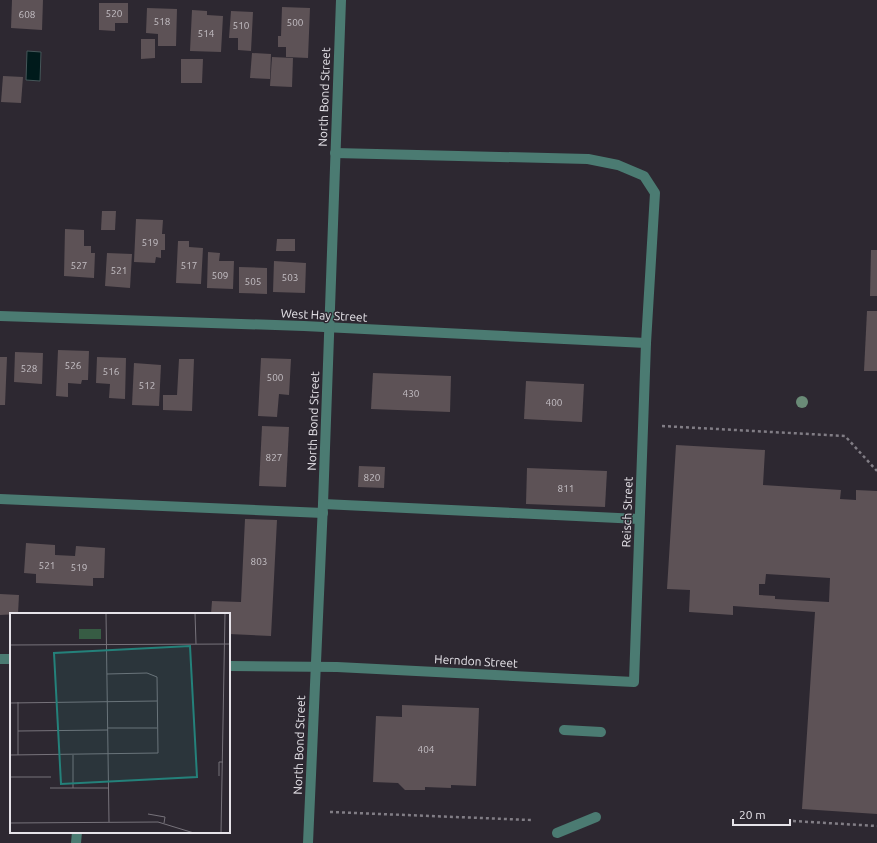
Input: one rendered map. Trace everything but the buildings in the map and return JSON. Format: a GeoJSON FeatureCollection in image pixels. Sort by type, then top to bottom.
{"type":"FeatureCollection","features":[{"type":"Feature","properties":{"kind":"street","name":"North Bond Street"},"geometry":{"type":"LineString","coordinates":[[308,843],[323,509],[341,0]]}},
{"type":"Feature","properties":{"kind":"street","name":"Reisch Street"},"geometry":{"type":"LineString","coordinates":[[335,153],[588,159],[618,165],[644,176],[655,193],[646,343],[634,682]]}},
{"type":"Feature","properties":{"kind":"street","name":"West Hay Street"},"geometry":{"type":"LineString","coordinates":[[0,316],[329,328],[646,343]]}},
{"type":"Feature","properties":{"kind":"street"},"geometry":{"type":"LineString","coordinates":[[0,499],[639,519]]}},
{"type":"Feature","properties":{"kind":"street","name":"Herndon Street"},"geometry":{"type":"LineString","coordinates":[[230,666],[316,667],[634,682]]}},
{"type":"Feature","properties":{"kind":"street"},"geometry":{"type":"LineString","coordinates":[[564,730],[584,726],[601,732]]}},
{"type":"Feature","properties":{"kind":"street"},"geometry":{"type":"LineString","coordinates":[[558,833],[596,817]]}},
{"type":"Feature","properties":{"kind":"street"},"geometry":{"type":"LineString","coordinates":[[76,843],[77,833]]}},
{"type":"Feature","properties":{"kind":"path"},"geometry":{"type":"LineString","coordinates":[[662,426],[845,436],[877,472]]}},
{"type":"Feature","properties":{"kind":"path"},"geometry":{"type":"LineString","coordinates":[[330,812],[531,820]]}},
{"type":"Feature","properties":{"kind":"path"},"geometry":{"type":"LineString","coordinates":[[793,821],[877,826]]}},
{"type":"Feature","properties":{"kind":"shaded area"},"geometry":{"type":"Polygon","coordinates":[[[27,51],[41,52],[40,81],[26,80],[27,51]]]}}]}
